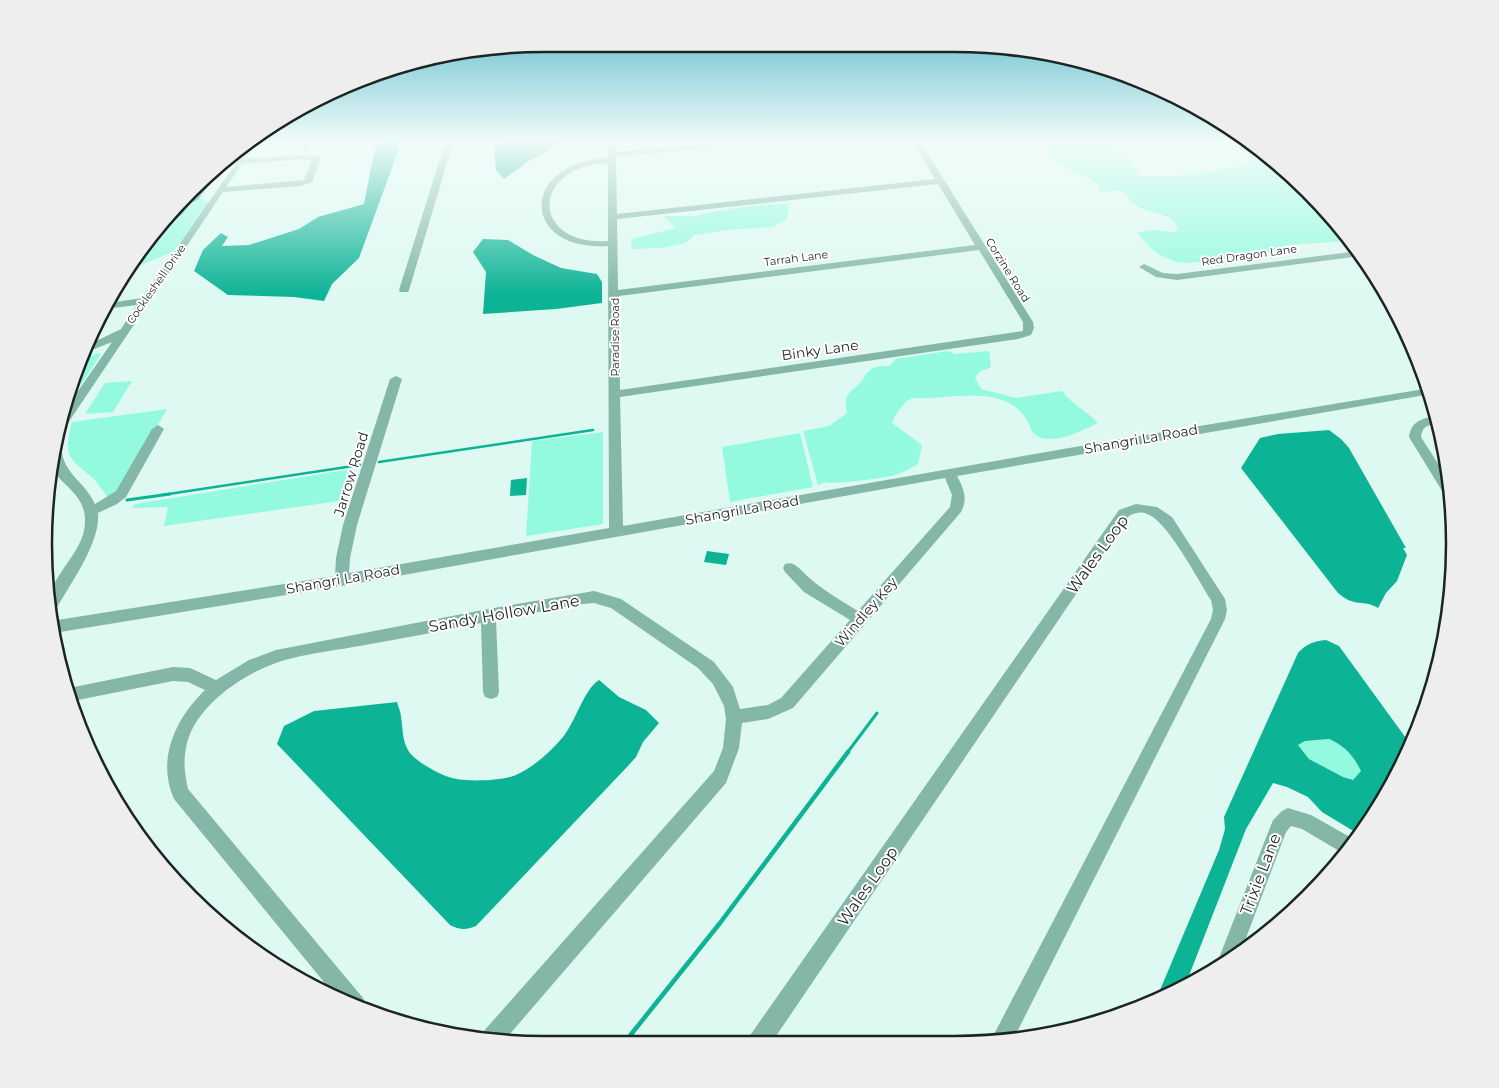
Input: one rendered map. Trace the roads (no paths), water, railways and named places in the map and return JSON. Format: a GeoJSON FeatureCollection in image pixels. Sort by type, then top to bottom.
{"type":"FeatureCollection","features":[{"type":"Feature","properties":{"kind":"street","name":"Cockleshell Drive"},"geometry":{"type":"LineString","coordinates":[[72,408],[217,194]]}},
{"type":"Feature","properties":{"kind":"street"},"geometry":{"type":"LineString","coordinates":[[404,290],[433,194]]}},
{"type":"Feature","properties":{"kind":"street"},"geometry":{"type":"LineString","coordinates":[[547,194],[544,204],[545,213],[550,221],[572,240],[587,243],[614,244]]}},
{"type":"Feature","properties":{"kind":"street","name":"Paradise Road"},"geometry":{"type":"LineString","coordinates":[[613,194],[616,531]]}},
{"type":"Feature","properties":{"kind":"street"},"geometry":{"type":"LineString","coordinates":[[613,217],[824,194]]}},
{"type":"Feature","properties":{"kind":"street","name":"Corzine Road"},"geometry":{"type":"LineString","coordinates":[[948,194],[1028,322],[1029,328],[1027,333]]}},
{"type":"Feature","properties":{"kind":"street","name":"Tarrah Lane"},"geometry":{"type":"LineString","coordinates":[[615,294],[980,246]]}},
{"type":"Feature","properties":{"kind":"street","name":"Red Dragon Lane"},"geometry":{"type":"LineString","coordinates":[[1144,267],[1154,274],[1168,278],[1352,255]]}},
{"type":"Feature","properties":{"kind":"street"},"geometry":{"type":"LineString","coordinates":[[114,305],[144,301]]}},
{"type":"Feature","properties":{"kind":"street"},"geometry":{"type":"LineString","coordinates":[[95,345],[113,337],[125,328]]}},
{"type":"Feature","properties":{"kind":"street","name":"Binky Lane"},"geometry":{"type":"LineString","coordinates":[[616,394],[887,356],[1018,336],[1027,333]]}},
{"type":"Feature","properties":{"kind":"street","name":"Jarrow Road"},"geometry":{"type":"LineString","coordinates":[[342,580],[342,558],[350,525],[396,379]]}},
{"type":"Feature","properties":{"kind":"street","name":"Shangri La Road"},"geometry":{"type":"LineString","coordinates":[[60,626],[342,580],[1124,442],[1422,392]]}},
{"type":"Feature","properties":{"kind":"street"},"geometry":{"type":"LineString","coordinates":[[1431,421],[1422,424],[1416,429],[1415,437],[1442,480]]}},
{"type":"Feature","properties":{"kind":"street"},"geometry":{"type":"LineString","coordinates":[[91,511],[112,501],[121,494],[158,429]]}},
{"type":"Feature","properties":{"kind":"street"},"geometry":{"type":"LineString","coordinates":[[56,596],[90,534],[93,517],[83,491],[69,480],[59,466]]}},
{"type":"Feature","properties":{"kind":"street","name":"Windley Key"},"geometry":{"type":"LineString","coordinates":[[734,718],[763,714],[776,710],[787,703],[956,509],[960,502],[960,494],[949,474]]}},
{"type":"Feature","properties":{"kind":"street","name":"Wales Loop"},"geometry":{"type":"LineString","coordinates":[[763,1036],[1124,512],[1132,508],[1144,508],[1157,512],[1168,520],[1218,599],[1220,610],[1218,619],[1006,1032]]}},
{"type":"Feature","properties":{"kind":"street"},"geometry":{"type":"LineString","coordinates":[[790,568],[809,588],[860,619]]}},
{"type":"Feature","properties":{"kind":"street","name":"Sandy Hollow Lane"},"geometry":{"type":"LineString","coordinates":[[347,994],[180,793],[174,777],[174,759],[178,743],[195,711],[217,688],[247,668],[283,654],[582,598],[606,599],[616,603],[708,668],[724,688],[734,718],[732,747],[720,777],[497,1033]]}},
{"type":"Feature","properties":{"kind":"street"},"geometry":{"type":"LineString","coordinates":[[488,616],[491,692]]}},
{"type":"Feature","properties":{"kind":"street"},"geometry":{"type":"LineString","coordinates":[[76,693],[173,674],[190,675],[217,688]]}},
{"type":"Feature","properties":{"kind":"street","name":"Trixie Lane"},"geometry":{"type":"LineString","coordinates":[[1232,950],[1279,826],[1288,817],[1305,821],[1344,844]]}},
{"type":"Feature","properties":{"kind":"waterway"},"geometry":{"type":"LineString","coordinates":[[192,201],[196,199],[200,194]]}},
{"type":"Feature","properties":{"kind":"waterway"},"geometry":{"type":"LineString","coordinates":[[379,462],[593,430]]}},
{"type":"Feature","properties":{"kind":"waterway"},"geometry":{"type":"LineString","coordinates":[[162,495],[360,465]]}},
{"type":"Feature","properties":{"kind":"waterway"},"geometry":{"type":"LineString","coordinates":[[127,500],[170,494]]}},
{"type":"Feature","properties":{"kind":"waterway"},"geometry":{"type":"LineString","coordinates":[[847,753],[877,713]]}},
{"type":"Feature","properties":{"kind":"waterway"},"geometry":{"type":"LineString","coordinates":[[630,1036],[720,923],[848,752]]}}]}
